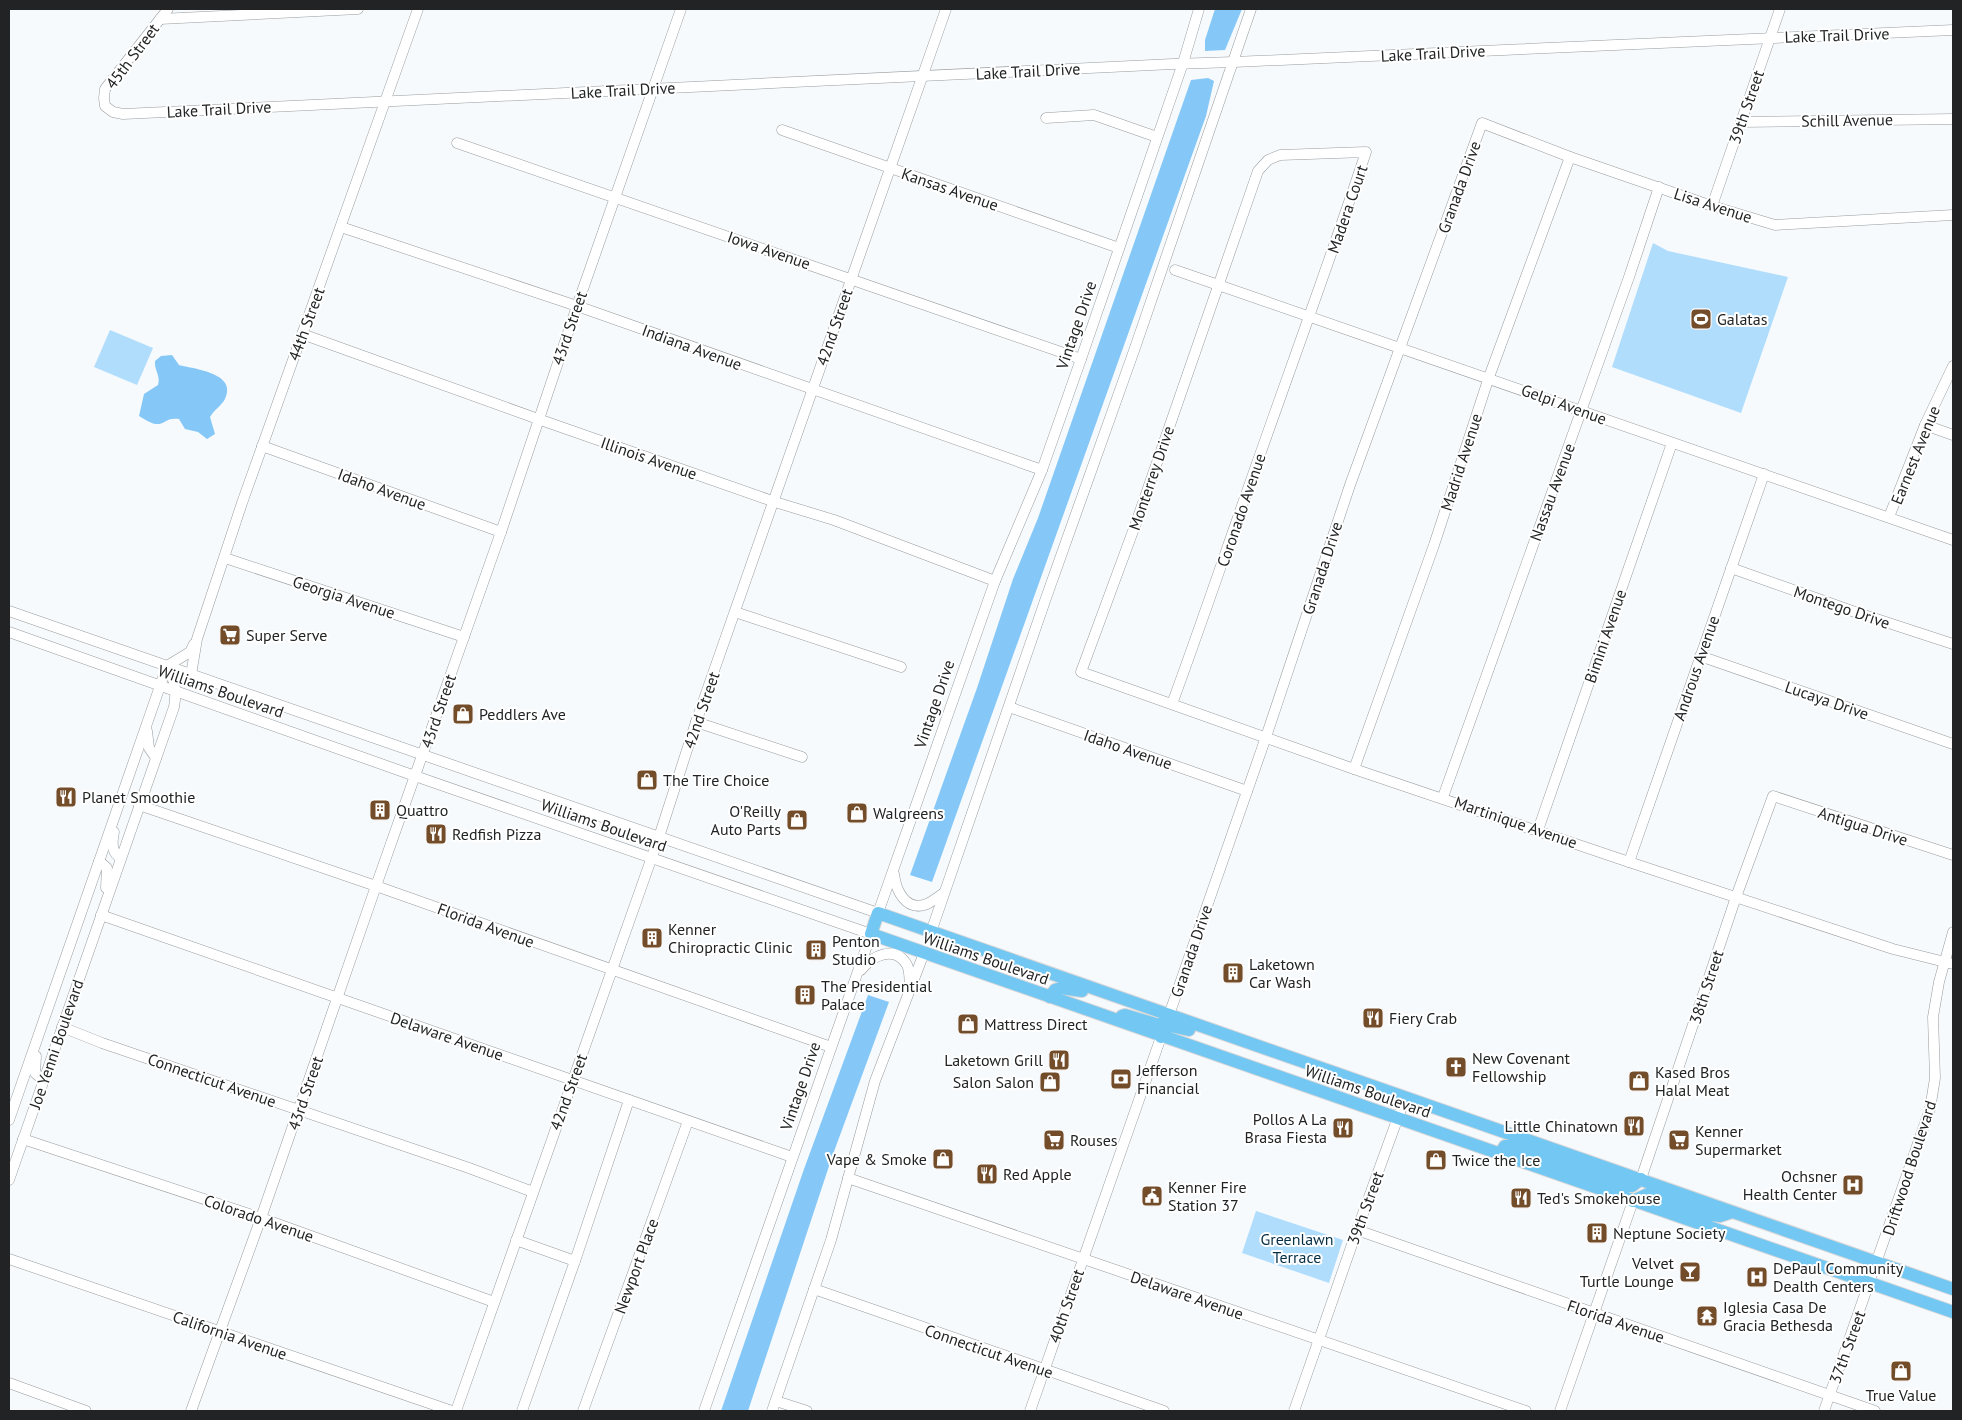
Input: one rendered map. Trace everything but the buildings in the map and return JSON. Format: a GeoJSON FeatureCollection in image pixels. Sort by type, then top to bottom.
{"type":"FeatureCollection","features":[{"type":"Feature","properties":{"kind":"main road","name":"Williams Boulevard"},"geometry":{"type":"LineString","coordinates":[[878,913],[1953,1289]]}},
{"type":"Feature","properties":{"kind":"main road","name":"Vintage Drive"},"geometry":{"type":"LineString","coordinates":[[871,934],[878,913]]}},
{"type":"Feature","properties":{"kind":"main road"},"geometry":{"type":"LineString","coordinates":[[924,953],[931,932]]}},
{"type":"Feature","properties":{"kind":"main road","name":"Williams Boulevard"},"geometry":{"type":"LineString","coordinates":[[871,934],[1953,1312]]}},
{"type":"Feature","properties":{"kind":"main road"},"geometry":{"type":"LineString","coordinates":[[1050,998],[1055,990],[1062,988],[1119,998]]}},
{"type":"Feature","properties":{"kind":"main road"},"geometry":{"type":"LineString","coordinates":[[1115,1020],[1125,1015],[1159,1025],[1169,1015]]}},
{"type":"Feature","properties":{"kind":"main road"},"geometry":{"type":"LineString","coordinates":[[1162,1037],[1167,1028],[1173,1026],[1205,1035],[1218,1032]]}},
{"type":"Feature","properties":{"kind":"main road"},"geometry":{"type":"LineString","coordinates":[[1500,1154],[1504,1146],[1510,1146],[1627,1186],[1632,1186],[1641,1179]]}},
{"type":"Feature","properties":{"kind":"main road"},"geometry":{"type":"LineString","coordinates":[[1633,1201],[1648,1194],[1710,1214],[1720,1216],[1732,1212]]}},
{"type":"Feature","properties":{"kind":"street","name":"45th Street"},"geometry":{"type":"LineString","coordinates":[[105,106],[105,89],[168,9]]}},
{"type":"Feature","properties":{"kind":"street"},"geometry":{"type":"LineString","coordinates":[[160,19],[358,9]]}},
{"type":"Feature","properties":{"kind":"street","name":"44th Street"},"geometry":{"type":"LineString","coordinates":[[167,666],[190,652],[197,639],[262,446],[418,9]]}},
{"type":"Feature","properties":{"kind":"street","name":"43rd Street"},"geometry":{"type":"LineString","coordinates":[[191,1411],[300,1110],[337,998],[501,532],[577,306],[682,9]]}},
{"type":"Feature","properties":{"kind":"street","name":"42nd Street"},"geometry":{"type":"LineString","coordinates":[[456,1411],[652,858],[696,722],[774,502],[850,278],[946,9]]}},
{"type":"Feature","properties":{"kind":"street","name":"Vintage Drive"},"geometry":{"type":"LineString","coordinates":[[878,913],[995,581],[1042,470],[1183,63],[1199,9]]}},
{"type":"Feature","properties":{"kind":"street"},"geometry":{"type":"LineString","coordinates":[[931,932],[1140,336],[1251,9]]}},
{"type":"Feature","properties":{"kind":"street","name":"39th Street"},"geometry":{"type":"LineString","coordinates":[[1712,206],[1780,9]]}},
{"type":"Feature","properties":{"kind":"street","name":"Lake Trail Drive"},"geometry":{"type":"LineString","coordinates":[[105,106],[113,112],[123,114],[1183,63],[1953,30]]}},
{"type":"Feature","properties":{"kind":"street"},"geometry":{"type":"LineString","coordinates":[[1046,118],[1094,115],[1157,137]]}},
{"type":"Feature","properties":{"kind":"street","name":"Schill Avenue"},"geometry":{"type":"LineString","coordinates":[[1741,122],[1953,119]]}},
{"type":"Feature","properties":{"kind":"street","name":"Lisa Avenue"},"geometry":{"type":"LineString","coordinates":[[1482,123],[1570,157],[1712,206],[1775,225],[1953,215]]}},
{"type":"Feature","properties":{"kind":"street","name":"Granada Drive"},"geometry":{"type":"LineString","coordinates":[[1169,1015],[1266,737],[1350,486],[1482,123]]}},
{"type":"Feature","properties":{"kind":"street","name":"Kansas Avenue"},"geometry":{"type":"LineString","coordinates":[[782,130],[1119,248]]}},
{"type":"Feature","properties":{"kind":"street","name":"Iowa Avenue"},"geometry":{"type":"LineString","coordinates":[[457,143],[1081,359]]}},
{"type":"Feature","properties":{"kind":"street","name":"Madera Court"},"geometry":{"type":"LineString","coordinates":[[1218,283],[1258,171],[1268,160],[1280,155],[1366,152],[1310,316]]}},
{"type":"Feature","properties":{"kind":"street","name":"Madrid Avenue"},"geometry":{"type":"LineString","coordinates":[[1354,769],[1434,544],[1489,377],[1570,157]]}},
{"type":"Feature","properties":{"kind":"street","name":"Nassau Avenue"},"geometry":{"type":"LineString","coordinates":[[1443,797],[1629,277],[1659,187]]}},
{"type":"Feature","properties":{"kind":"street","name":"Indiana Avenue"},"geometry":{"type":"LineString","coordinates":[[341,227],[577,306],[1042,470]]}},
{"type":"Feature","properties":{"kind":"street","name":"Gelpi Avenue"},"geometry":{"type":"LineString","coordinates":[[1175,270],[1218,283],[1489,377],[1672,443],[1953,540]]}},
{"type":"Feature","properties":{"kind":"street","name":"Monterrey Drive"},"geometry":{"type":"LineString","coordinates":[[1081,672],[1136,522],[1218,283]]}},
{"type":"Feature","properties":{"kind":"street","name":"Coronado Avenue"},"geometry":{"type":"LineString","coordinates":[[1172,704],[1310,316]]}},
{"type":"Feature","properties":{"kind":"street","name":"Illinois Avenue"},"geometry":{"type":"LineString","coordinates":[[302,334],[774,502],[834,520],[995,581]]}},
{"type":"Feature","properties":{"kind":"street","name":"Earnest Avenue"},"geometry":{"type":"LineString","coordinates":[[1889,517],[1925,425],[1953,366]]}},
{"type":"Feature","properties":{"kind":"street"},"geometry":{"type":"LineString","coordinates":[[1925,425],[1953,435]]}},
{"type":"Feature","properties":{"kind":"street","name":"Bimini Avenue"},"geometry":{"type":"LineString","coordinates":[[1538,830],[1672,443]]}},
{"type":"Feature","properties":{"kind":"street","name":"Idaho Avenue"},"geometry":{"type":"LineString","coordinates":[[262,446],[501,532]]}},
{"type":"Feature","properties":{"kind":"street","name":"Androus Avenue"},"geometry":{"type":"LineString","coordinates":[[1629,862],[1764,474]]}},
{"type":"Feature","properties":{"kind":"street","name":"Georgia Avenue"},"geometry":{"type":"LineString","coordinates":[[225,558],[464,637]]}},
{"type":"Feature","properties":{"kind":"street","name":"Montego Drive"},"geometry":{"type":"LineString","coordinates":[[1731,568],[1953,644]]}},
{"type":"Feature","properties":{"kind":"street","name":"Williams Boulevard"},"geometry":{"type":"LineString","coordinates":[[9,611],[878,913]]}},
{"type":"Feature","properties":{"kind":"street"},"geometry":{"type":"LineString","coordinates":[[735,612],[901,668]]}},
{"type":"Feature","properties":{"kind":"street","name":"Williams Boulevard"},"geometry":{"type":"LineString","coordinates":[[9,632],[415,776],[871,934]]}},
{"type":"Feature","properties":{"kind":"street","name":"44th Street"},"geometry":{"type":"LineString","coordinates":[[192,674],[197,639]]}},
{"type":"Feature","properties":{"kind":"street","name":"Lucaya Drive"},"geometry":{"type":"LineString","coordinates":[[1700,656],[1953,744]]}},
{"type":"Feature","properties":{"kind":"street"},"geometry":{"type":"LineString","coordinates":[[167,666],[174,680],[177,692]]}},
{"type":"Feature","properties":{"kind":"street","name":"Joe Yenni Boulevard"},"geometry":{"type":"LineString","coordinates":[[9,1120],[167,666]]}},
{"type":"Feature","properties":{"kind":"street","name":"Martinique Avenue"},"geometry":{"type":"LineString","coordinates":[[1081,672],[1354,769],[1443,797],[1629,862],[1892,949],[1949,963]]}},
{"type":"Feature","properties":{"kind":"street"},"geometry":{"type":"LineString","coordinates":[[160,686],[192,674]]}},
{"type":"Feature","properties":{"kind":"street","name":"Joe Yenni Boulevard"},"geometry":{"type":"LineString","coordinates":[[9,1180],[174,706],[177,692]]}},
{"type":"Feature","properties":{"kind":"street","name":"Idaho Avenue"},"geometry":{"type":"LineString","coordinates":[[1009,706],[1247,791]]}},
{"type":"Feature","properties":{"kind":"street","name":"Joe Yenni Boulevard"},"geometry":{"type":"LineString","coordinates":[[149,719],[148,744],[156,758]]}},
{"type":"Feature","properties":{"kind":"street"},"geometry":{"type":"LineString","coordinates":[[696,722],[802,758]]}},
{"type":"Feature","properties":{"kind":"street","name":"Antigua Drive"},"geometry":{"type":"LineString","coordinates":[[1774,796],[1953,854]]}},
{"type":"Feature","properties":{"kind":"street","name":"38th Street"},"geometry":{"type":"LineString","coordinates":[[1641,1179],[1736,897],[1774,796]]}},
{"type":"Feature","properties":{"kind":"street","name":"Joe Yenni Boulevard"},"geometry":{"type":"LineString","coordinates":[[119,804],[112,843],[116,854],[121,858]]}},
{"type":"Feature","properties":{"kind":"street","name":"Florida Avenue"},"geometry":{"type":"LineString","coordinates":[[139,805],[376,886],[831,1047]]}},
{"type":"Feature","properties":{"kind":"street","name":"Joe Yenni Boulevard"},"geometry":{"type":"LineString","coordinates":[[99,862],[107,868],[108,878],[102,912]]}},
{"type":"Feature","properties":{"kind":"street"},"geometry":{"type":"LineString","coordinates":[[894,871],[899,895],[911,904],[920,906],[944,893]]}},
{"type":"Feature","properties":{"kind":"street","name":"Delaware Avenue"},"geometry":{"type":"LineString","coordinates":[[102,912],[337,998],[792,1157]]}},
{"type":"Feature","properties":{"kind":"street","name":"Driftwood Boulevard"},"geometry":{"type":"LineString","coordinates":[[1870,1283],[1930,1109],[1935,1078],[1933,1017],[1939,982],[1949,963],[1953,932]]}},
{"type":"Feature","properties":{"kind":"street","name":"Vintage Drive"},"geometry":{"type":"LineString","coordinates":[[704,1411],[871,934]]}},
{"type":"Feature","properties":{"kind":"street"},"geometry":{"type":"LineString","coordinates":[[772,1411],[814,1289],[875,1081],[924,953]]}},
{"type":"Feature","properties":{"kind":"street"},"geometry":{"type":"LineString","coordinates":[[855,977],[875,956],[891,954],[907,965],[910,988]]}},
{"type":"Feature","properties":{"kind":"street","name":"Connecticut Avenue"},"geometry":{"type":"LineString","coordinates":[[62,1027],[102,1043],[469,1168],[533,1192]]}},
{"type":"Feature","properties":{"kind":"street"},"geometry":{"type":"LineString","coordinates":[[41,1028],[34,1069],[37,1076],[43,1080]]}},
{"type":"Feature","properties":{"kind":"street","name":"40th Street"},"geometry":{"type":"LineString","coordinates":[[1030,1411],[1162,1037]]}},
{"type":"Feature","properties":{"kind":"street","name":"39th Street"},"geometry":{"type":"LineString","coordinates":[[1294,1411],[1357,1230],[1406,1098]]}},
{"type":"Feature","properties":{"kind":"street"},"geometry":{"type":"LineString","coordinates":[[522,1411],[629,1100]]}},
{"type":"Feature","properties":{"kind":"street","name":"Newport Place"},"geometry":{"type":"LineString","coordinates":[[584,1411],[688,1120]]}},
{"type":"Feature","properties":{"kind":"street","name":"Colorado Avenue"},"geometry":{"type":"LineString","coordinates":[[23,1139],[261,1218],[494,1302]]}},
{"type":"Feature","properties":{"kind":"street","name":"Delaware Avenue"},"geometry":{"type":"LineString","coordinates":[[848,1178],[1526,1411]]}},
{"type":"Feature","properties":{"kind":"street"},"geometry":{"type":"LineString","coordinates":[[1560,1411],[1633,1201]]}},
{"type":"Feature","properties":{"kind":"street","name":"Florida Avenue"},"geometry":{"type":"LineString","coordinates":[[1357,1230],[1875,1411]]}},
{"type":"Feature","properties":{"kind":"street"},"geometry":{"type":"LineString","coordinates":[[516,1240],[575,1261]]}},
{"type":"Feature","properties":{"kind":"street","name":"California Avenue"},"geometry":{"type":"LineString","coordinates":[[9,1259],[452,1411]]}},
{"type":"Feature","properties":{"kind":"street","name":"37th Street"},"geometry":{"type":"LineString","coordinates":[[1824,1411],[1870,1283]]}},
{"type":"Feature","properties":{"kind":"street","name":"Connecticut Avenue"},"geometry":{"type":"LineString","coordinates":[[814,1289],[1164,1411]]}},
{"type":"Feature","properties":{"kind":"street"},"geometry":{"type":"LineString","coordinates":[[9,1384],[86,1411]]}},
{"type":"Feature","properties":{"kind":"street"},"geometry":{"type":"LineString","coordinates":[[776,1400],[807,1411]]}},
{"type":"Feature","properties":{"kind":"green space","name":"Galatas"},"geometry":{"type":"Polygon","coordinates":[[[1653,243],[1668,251],[1788,277],[1741,413],[1612,367],[1653,243]]]}},
{"type":"Feature","properties":{"kind":"green space"},"geometry":{"type":"Polygon","coordinates":[[[110,330],[153,348],[137,385],[94,367],[110,330]]]}},
{"type":"Feature","properties":{"kind":"green space","name":"Greenlawn Terrace"},"geometry":{"type":"Polygon","coordinates":[[[1256,1211],[1343,1240],[1329,1283],[1242,1253],[1256,1211]]]}},
{"type":"Feature","properties":{"kind":"shaded area"},"geometry":{"type":"Polygon","coordinates":[[[1215,9],[1242,9],[1225,50],[1205,51],[1205,40],[1215,9]]]}},
{"type":"Feature","properties":{"kind":"shaded area"},"geometry":{"type":"Polygon","coordinates":[[[1208,78],[1214,81],[1206,116],[932,882],[910,875],[977,688],[1013,579],[1038,518],[1191,80],[1208,78]]]}},
{"type":"Feature","properties":{"kind":"shaded area"},"geometry":{"type":"Polygon","coordinates":[[[172,355],[179,365],[212,374],[225,383],[227,390],[225,399],[210,417],[215,434],[207,439],[198,432],[185,429],[179,419],[154,424],[139,416],[144,394],[158,385],[159,379],[155,361],[161,356],[172,355]]]}},
{"type":"Feature","properties":{"kind":"shaded area"},"geometry":{"type":"Polygon","coordinates":[[[868,995],[889,1002],[832,1157],[748,1411],[721,1411],[804,1169],[868,995]]]}},
{"type":"Feature","properties":{"kind":"place","name":"Galatas"},"geometry":{"type":"Point","coordinates":[1701,319]}},
{"type":"Feature","properties":{"kind":"place","name":"Super Serve"},"geometry":{"type":"Point","coordinates":[230,635]}},
{"type":"Feature","properties":{"kind":"place","name":"Peddlers Ave"},"geometry":{"type":"Point","coordinates":[463,714]}},
{"type":"Feature","properties":{"kind":"place","name":"The Tire Choice"},"geometry":{"type":"Point","coordinates":[647,780]}},
{"type":"Feature","properties":{"kind":"place","name":"Planet Smoothie"},"geometry":{"type":"Point","coordinates":[66,797]}},
{"type":"Feature","properties":{"kind":"place","name":"Quattro"},"geometry":{"type":"Point","coordinates":[380,810]}},
{"type":"Feature","properties":{"kind":"place","name":"Walgreens"},"geometry":{"type":"Point","coordinates":[857,813]}},
{"type":"Feature","properties":{"kind":"place","name":"O'Reilly Auto Parts"},"geometry":{"type":"Point","coordinates":[797,820]}},
{"type":"Feature","properties":{"kind":"place","name":"Redfish Pizza"},"geometry":{"type":"Point","coordinates":[436,834]}},
{"type":"Feature","properties":{"kind":"place","name":"Kenner Chiropractic Clinic"},"geometry":{"type":"Point","coordinates":[652,938]}},
{"type":"Feature","properties":{"kind":"place","name":"Penton Studio"},"geometry":{"type":"Point","coordinates":[816,950]}},
{"type":"Feature","properties":{"kind":"place","name":"Laketown Car Wash"},"geometry":{"type":"Point","coordinates":[1233,973]}},
{"type":"Feature","properties":{"kind":"place","name":"The Presidential Palace"},"geometry":{"type":"Point","coordinates":[805,995]}},
{"type":"Feature","properties":{"kind":"place","name":"Fiery Crab"},"geometry":{"type":"Point","coordinates":[1373,1018]}},
{"type":"Feature","properties":{"kind":"place","name":"Mattress Direct"},"geometry":{"type":"Point","coordinates":[968,1024]}},
{"type":"Feature","properties":{"kind":"place","name":"Laketown Grill"},"geometry":{"type":"Point","coordinates":[1059,1060]}},
{"type":"Feature","properties":{"kind":"place","name":"New Covenant Fellowship"},"geometry":{"type":"Point","coordinates":[1456,1067]}},
{"type":"Feature","properties":{"kind":"place","name":"Jefferson Financial"},"geometry":{"type":"Point","coordinates":[1121,1079]}},
{"type":"Feature","properties":{"kind":"place","name":"Kased Bros Halal Meat"},"geometry":{"type":"Point","coordinates":[1639,1081]}},
{"type":"Feature","properties":{"kind":"place","name":"Salon Salon"},"geometry":{"type":"Point","coordinates":[1050,1082]}},
{"type":"Feature","properties":{"kind":"place","name":"Little Chinatown"},"geometry":{"type":"Point","coordinates":[1634,1126]}},
{"type":"Feature","properties":{"kind":"place","name":"Pollos A La Brasa Fiesta"},"geometry":{"type":"Point","coordinates":[1343,1128]}},
{"type":"Feature","properties":{"kind":"place","name":"Rouses"},"geometry":{"type":"Point","coordinates":[1054,1140]}},
{"type":"Feature","properties":{"kind":"place","name":"Kenner Supermarket"},"geometry":{"type":"Point","coordinates":[1679,1140]}},
{"type":"Feature","properties":{"kind":"place","name":"Vape & Smoke"},"geometry":{"type":"Point","coordinates":[943,1159]}},
{"type":"Feature","properties":{"kind":"place","name":"Twice the Ice"},"geometry":{"type":"Point","coordinates":[1436,1160]}},
{"type":"Feature","properties":{"kind":"place","name":"Red Apple"},"geometry":{"type":"Point","coordinates":[987,1174]}},
{"type":"Feature","properties":{"kind":"place","name":"Ochsner Health Center"},"geometry":{"type":"Point","coordinates":[1853,1185]}},
{"type":"Feature","properties":{"kind":"place","name":"Kenner Fire Station 37"},"geometry":{"type":"Point","coordinates":[1152,1196]}},
{"type":"Feature","properties":{"kind":"place","name":"Ted's Smokehouse"},"geometry":{"type":"Point","coordinates":[1521,1198]}},
{"type":"Feature","properties":{"kind":"place","name":"Neptune Society"},"geometry":{"type":"Point","coordinates":[1597,1233]}},
{"type":"Feature","properties":{"kind":"place","name":"Velvet Turtle Lounge"},"geometry":{"type":"Point","coordinates":[1690,1272]}},
{"type":"Feature","properties":{"kind":"place","name":"DePaul Community Dealth Centers"},"geometry":{"type":"Point","coordinates":[1757,1277]}},
{"type":"Feature","properties":{"kind":"place","name":"Iglesia Casa De Gracia Bethesda"},"geometry":{"type":"Point","coordinates":[1707,1316]}},
{"type":"Feature","properties":{"kind":"place","name":"True Value"},"geometry":{"type":"Point","coordinates":[1901,1371]}}]}
